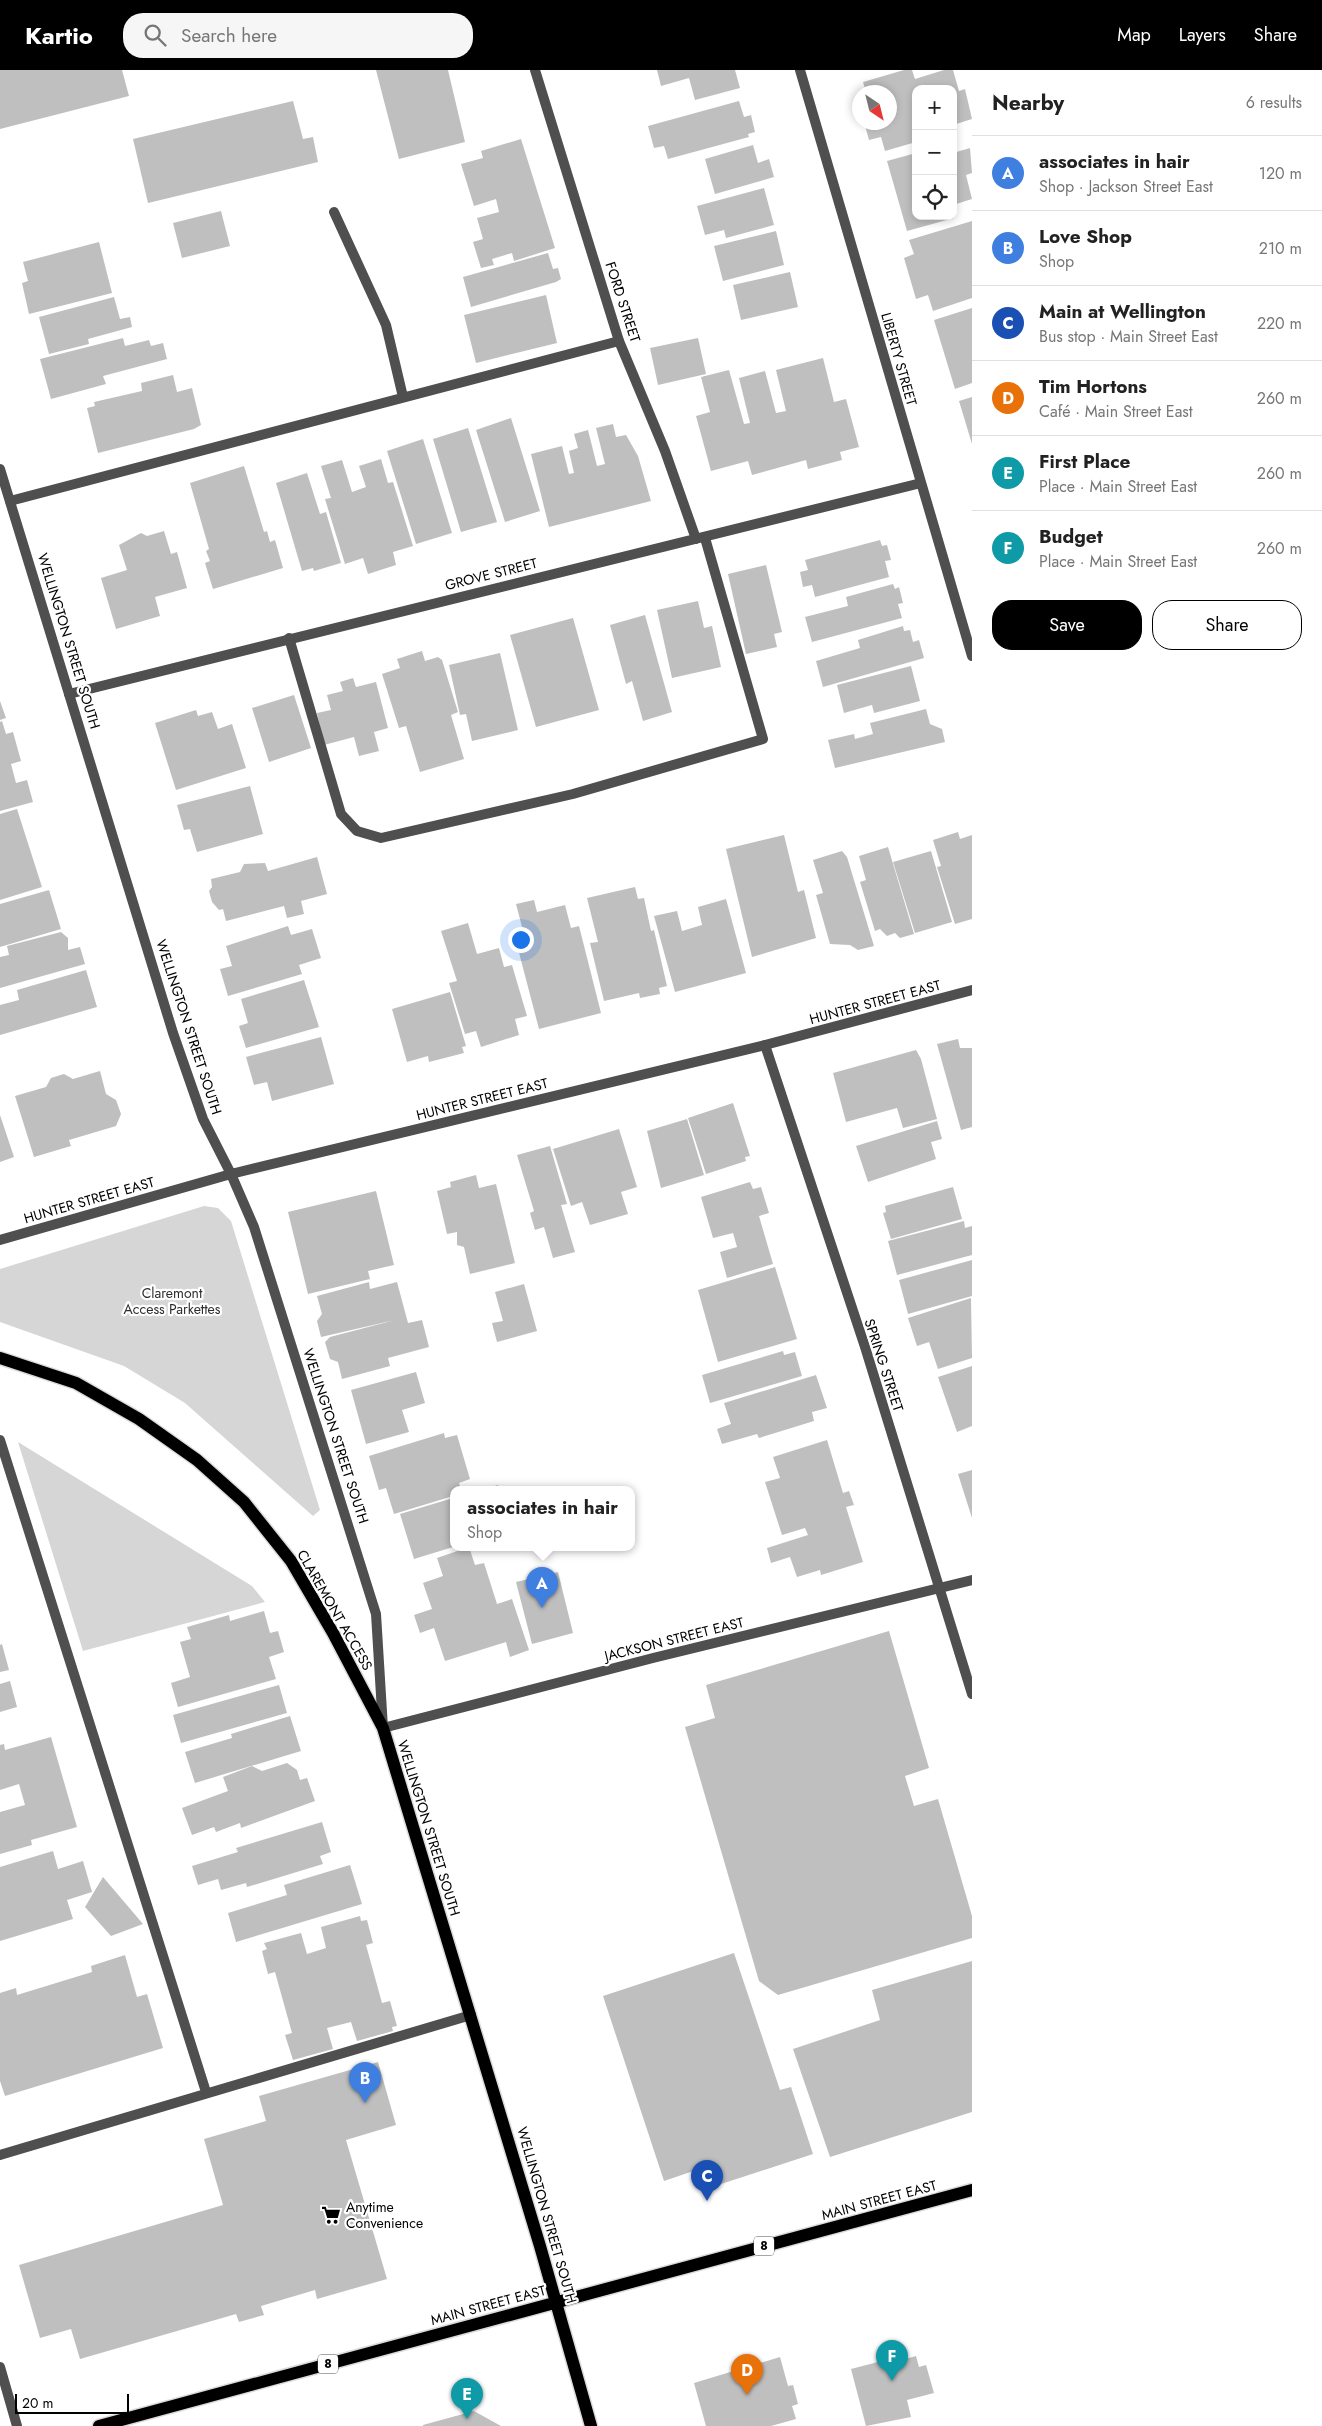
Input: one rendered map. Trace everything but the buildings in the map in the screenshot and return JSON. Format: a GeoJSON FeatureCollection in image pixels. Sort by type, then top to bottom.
{"type":"FeatureCollection","features":[{"type":"Feature","properties":{"kind":"main road","name":"CLAREMONT ACCESS"},"geometry":{"type":"LineString","coordinates":[[0,1358],[76,1383],[138,1419],[197,1460],[244,1502],[291,1561],[333,1633],[383,1728]]}},
{"type":"Feature","properties":{"kind":"main road","name":"WELLINGTON STREET SOUTH"},"geometry":{"type":"LineString","coordinates":[[383,1728],[557,2302],[591,2426]]}},
{"type":"Feature","properties":{"kind":"main road","name":"MAIN STREET EAST"},"geometry":{"type":"LineString","coordinates":[[98,2426],[972,2190]]}},
{"type":"Feature","properties":{"kind":"street","name":"FORD STREET"},"geometry":{"type":"LineString","coordinates":[[289,638],[341,814],[357,831],[381,838],[574,794],[763,739],[701,538],[620,340],[535,70]]}},
{"type":"Feature","properties":{"kind":"street","name":"LIBERTY STREET"},"geometry":{"type":"LineString","coordinates":[[800,70],[972,656]]}},
{"type":"Feature","properties":{"kind":"street"},"geometry":{"type":"LineString","coordinates":[[334,212],[386,325],[403,397]]}},
{"type":"Feature","properties":{"kind":"street"},"geometry":{"type":"LineString","coordinates":[[10,501],[620,340]]}},
{"type":"Feature","properties":{"kind":"street","name":"WELLINGTON STREET SOUTH"},"geometry":{"type":"LineString","coordinates":[[0,469],[162,997],[203,1119],[231,1174],[254,1226],[376,1614],[383,1728]]}},
{"type":"Feature","properties":{"kind":"street","name":"GROVE STREET"},"geometry":{"type":"LineString","coordinates":[[69,694],[920,483]]}},
{"type":"Feature","properties":{"kind":"street","name":"HUNTER STREET EAST"},"geometry":{"type":"LineString","coordinates":[[0,1240],[231,1174],[765,1045],[972,990]]}},
{"type":"Feature","properties":{"kind":"street","name":"SPRING STREET"},"geometry":{"type":"LineString","coordinates":[[765,1045],[865,1347],[972,1694]]}},
{"type":"Feature","properties":{"kind":"street"},"geometry":{"type":"LineString","coordinates":[[0,1440],[206,2092]]}},
{"type":"Feature","properties":{"kind":"street","name":"JACKSON STREET EAST"},"geometry":{"type":"LineString","coordinates":[[383,1728],[653,1658],[972,1580]]}},
{"type":"Feature","properties":{"kind":"street"},"geometry":{"type":"LineString","coordinates":[[0,2154],[471,2015]]}},
{"type":"Feature","properties":{"kind":"street"},"geometry":{"type":"LineString","coordinates":[[0,2366],[17,2426]]}},
{"type":"Feature","properties":{"kind":"green space","name":"Claremont Access Parkettes"},"geometry":{"type":"Polygon","coordinates":[[[204,1206],[218,1208],[231,1221],[320,1510],[313,1516],[185,1403],[124,1366],[0,1322],[0,1269],[204,1206]]]}},
{"type":"Feature","properties":{"kind":"green space"},"geometry":{"type":"Polygon","coordinates":[[[18,1442],[252,1586],[265,1602],[83,1651],[18,1442]]]}},
{"type":"Feature","properties":{"kind":"place","name":"associates in hair"},"geometry":{"type":"Point","coordinates":[542,1608]}},
{"type":"Feature","properties":{"kind":"place","name":"Love Shop"},"geometry":{"type":"Point","coordinates":[365,2103]}},
{"type":"Feature","properties":{"kind":"place","name":"Main at Wellington"},"geometry":{"type":"Point","coordinates":[707,2201]}},
{"type":"Feature","properties":{"kind":"place","name":"Anytime Convenience"},"geometry":{"type":"Point","coordinates":[331,2215]}},
{"type":"Feature","properties":{"kind":"place","name":"Budget"},"geometry":{"type":"Point","coordinates":[892,2381]}},
{"type":"Feature","properties":{"kind":"place","name":"Tim Hortons"},"geometry":{"type":"Point","coordinates":[747,2395]}},
{"type":"Feature","properties":{"kind":"place","name":"First Place"},"geometry":{"type":"Point","coordinates":[467,2419]}}]}
